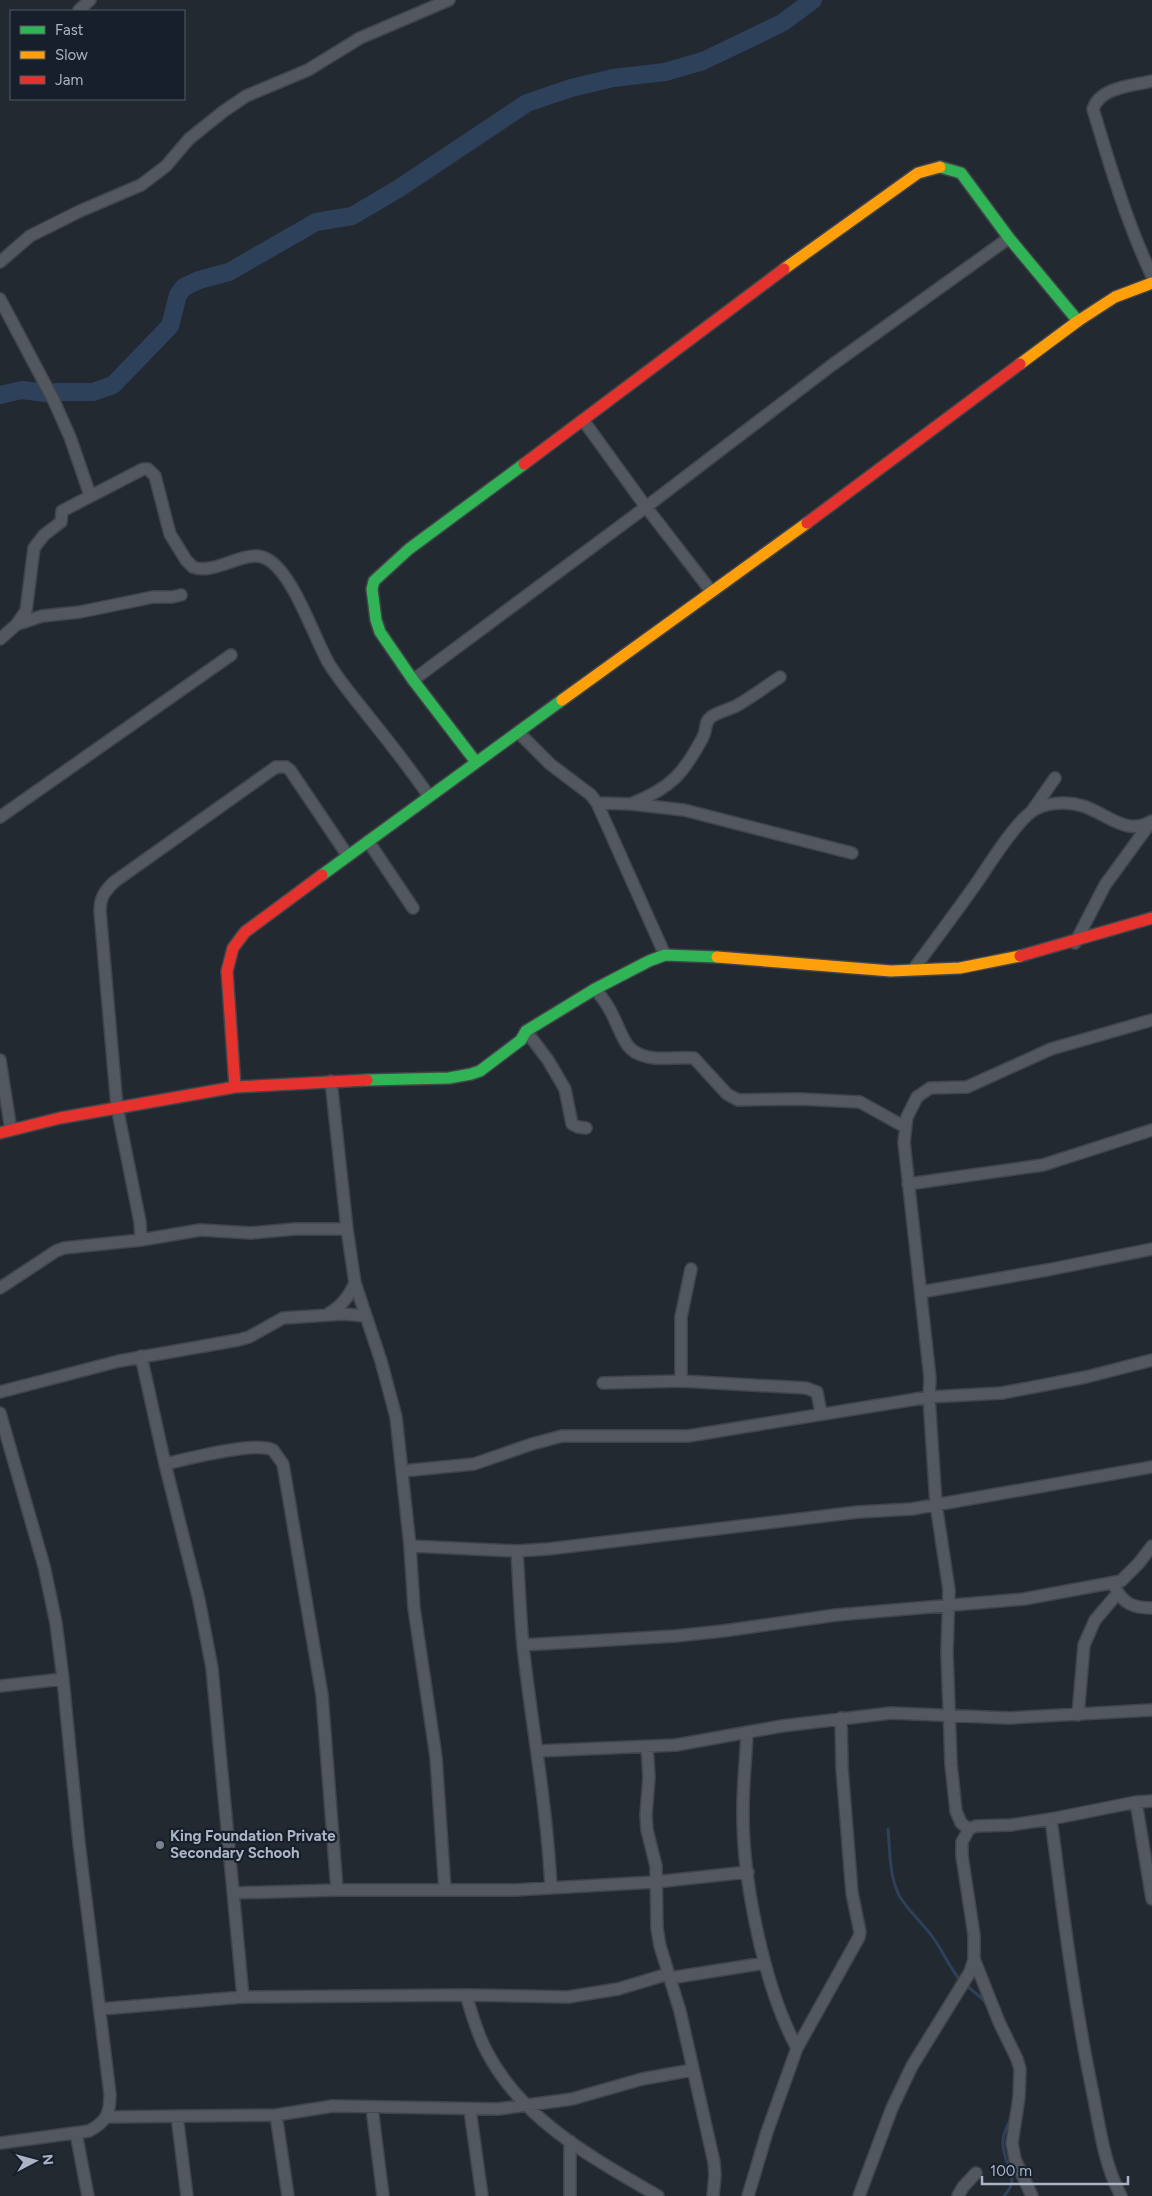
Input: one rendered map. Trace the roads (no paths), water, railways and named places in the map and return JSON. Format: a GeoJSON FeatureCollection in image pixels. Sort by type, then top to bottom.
{"type":"FeatureCollection","features":[{"type":"Feature","properties":{"kind":"street"},"geometry":{"type":"LineString","coordinates":[[79,10],[90,0]]}},
{"type":"Feature","properties":{"kind":"street"},"geometry":{"type":"LineString","coordinates":[[0,262],[30,236],[80,211],[141,185],[166,166],[190,139],[224,111],[246,96],[308,70],[360,38],[449,0]]}},
{"type":"Feature","properties":{"kind":"street"},"geometry":{"type":"LineString","coordinates":[[1152,81],[1104,94],[1096,100],[1093,109],[1120,198],[1138,246],[1152,276]]}},
{"type":"Feature","properties":{"kind":"street"},"geometry":{"type":"LineString","coordinates":[[476,762],[413,680],[380,632],[372,597],[374,581],[409,548],[583,420],[748,294],[918,173],[944,167],[960,173],[1009,238],[1078,321]]}},
{"type":"Feature","properties":{"kind":"street"},"geometry":{"type":"LineString","coordinates":[[413,680],[646,507],[832,365],[1009,238]]}},
{"type":"Feature","properties":{"kind":"street"},"geometry":{"type":"LineString","coordinates":[[236,1087],[226,983],[229,959],[233,948],[237,941],[255,924],[840,499],[1078,321],[1115,297],[1152,283]]}},
{"type":"Feature","properties":{"kind":"street"},"geometry":{"type":"LineString","coordinates":[[0,299],[53,399],[70,437],[90,495]]}},
{"type":"Feature","properties":{"kind":"street"},"geometry":{"type":"LineString","coordinates":[[583,420],[646,507],[711,591]]}},
{"type":"Feature","properties":{"kind":"street"},"geometry":{"type":"LineString","coordinates":[[0,639],[16,625],[26,611],[31,559],[34,548],[44,535],[61,522],[64,508],[143,469],[148,469],[155,476],[173,541],[193,567],[203,569],[256,556],[265,557],[279,568],[287,578],[315,637],[341,683],[411,770],[429,796]]}},
{"type":"Feature","properties":{"kind":"street"},"geometry":{"type":"LineString","coordinates":[[16,625],[42,616],[80,612],[153,597],[181,595]]}},
{"type":"Feature","properties":{"kind":"street"},"geometry":{"type":"LineString","coordinates":[[0,817],[231,655]]}},
{"type":"Feature","properties":{"kind":"street"},"geometry":{"type":"LineString","coordinates":[[631,804],[651,796],[670,784],[688,765],[704,734],[706,723],[712,716],[729,710],[758,694],[780,677]]}},
{"type":"Feature","properties":{"kind":"street"},"geometry":{"type":"LineString","coordinates":[[518,732],[550,764],[591,795],[597,803],[665,955]]}},
{"type":"Feature","properties":{"kind":"street"},"geometry":{"type":"LineString","coordinates":[[141,1240],[140,1222],[117,1107],[100,911],[100,901],[104,892],[114,882],[276,767],[281,766],[290,770],[348,856]]}},
{"type":"Feature","properties":{"kind":"street"},"geometry":{"type":"LineString","coordinates":[[914,970],[1004,844],[1031,812],[1055,778]]}},
{"type":"Feature","properties":{"kind":"street"},"geometry":{"type":"LineString","coordinates":[[597,803],[631,804],[684,810],[852,853]]}},
{"type":"Feature","properties":{"kind":"street"},"geometry":{"type":"LineString","coordinates":[[1031,812],[1044,806],[1066,804],[1095,810],[1124,826],[1138,827],[1152,822]]}},
{"type":"Feature","properties":{"kind":"street"},"geometry":{"type":"LineString","coordinates":[[1075,943],[1105,885],[1152,822]]}},
{"type":"Feature","properties":{"kind":"street"},"geometry":{"type":"LineString","coordinates":[[368,841],[414,908]]}},
{"type":"Feature","properties":{"kind":"street"},"geometry":{"type":"LineString","coordinates":[[0,1060],[5,1132],[117,1107],[236,1087],[331,1081],[449,1078],[480,1071],[521,1040],[526,1031],[595,988],[665,955],[688,955],[891,971],[960,968],[1036,954],[1152,918]]}},
{"type":"Feature","properties":{"kind":"street"},"geometry":{"type":"LineString","coordinates":[[595,988],[606,1002],[624,1041],[636,1054],[655,1058],[694,1058],[728,1094],[738,1100],[800,1099],[860,1102],[905,1127]]}},
{"type":"Feature","properties":{"kind":"street"},"geometry":{"type":"LineString","coordinates":[[969,1829],[961,1823],[956,1811],[951,1764],[947,1652],[949,1606],[943,1540],[936,1504],[929,1397],[930,1378],[908,1184],[904,1142],[905,1127],[910,1107],[916,1097],[926,1090],[967,1087],[1051,1049],[1152,1020]]}},
{"type":"Feature","properties":{"kind":"street"},"geometry":{"type":"LineString","coordinates":[[526,1031],[548,1060],[565,1089],[572,1124],[586,1128]]}},
{"type":"Feature","properties":{"kind":"street"},"geometry":{"type":"LineString","coordinates":[[331,1081],[347,1229],[355,1283],[392,1400],[410,1546],[418,1644],[434,1739],[445,1890]]}},
{"type":"Feature","properties":{"kind":"street"},"geometry":{"type":"LineString","coordinates":[[908,1184],[1022,1170],[1152,1130]]}},
{"type":"Feature","properties":{"kind":"street"},"geometry":{"type":"LineString","coordinates":[[0,1288],[56,1251],[64,1248],[141,1240],[200,1230],[251,1233],[295,1229],[347,1229]]}},
{"type":"Feature","properties":{"kind":"street"},"geometry":{"type":"LineString","coordinates":[[921,1292],[1056,1269],[1152,1249]]}},
{"type":"Feature","properties":{"kind":"street"},"geometry":{"type":"LineString","coordinates":[[681,1381],[681,1317],[692,1269]]}},
{"type":"Feature","properties":{"kind":"street"},"geometry":{"type":"LineString","coordinates":[[324,1316],[339,1307],[348,1298],[355,1283]]}},
{"type":"Feature","properties":{"kind":"street"},"geometry":{"type":"LineString","coordinates":[[0,1392],[141,1356],[238,1340],[249,1337],[283,1318],[344,1314],[365,1316]]}},
{"type":"Feature","properties":{"kind":"street"},"geometry":{"type":"LineString","coordinates":[[141,1356],[165,1464],[199,1600],[212,1668],[243,1997]]}},
{"type":"Feature","properties":{"kind":"street"},"geometry":{"type":"LineString","coordinates":[[402,1471],[474,1464],[562,1436],[688,1436],[929,1397],[1002,1394],[1086,1378],[1152,1360]]}},
{"type":"Feature","properties":{"kind":"street"},"geometry":{"type":"LineString","coordinates":[[603,1383],[681,1381],[806,1388],[817,1392],[821,1413]]}},
{"type":"Feature","properties":{"kind":"street"},"geometry":{"type":"LineString","coordinates":[[0,1413],[44,1566],[56,1623],[64,1679],[80,1843],[110,2094],[107,2117],[100,2125],[90,2131],[0,2143]]}},
{"type":"Feature","properties":{"kind":"street"},"geometry":{"type":"LineString","coordinates":[[165,1464],[216,1453],[262,1447],[273,1450],[283,1464],[322,1695],[337,1890]]}},
{"type":"Feature","properties":{"kind":"street"},"geometry":{"type":"LineString","coordinates":[[410,1546],[517,1551],[602,1543],[858,1512],[897,1510],[1150,1469]]}},
{"type":"Feature","properties":{"kind":"street"},"geometry":{"type":"LineString","coordinates":[[1078,1716],[1084,1645],[1095,1620],[1116,1588],[1152,1546]]}},
{"type":"Feature","properties":{"kind":"street"},"geometry":{"type":"LineString","coordinates":[[517,1551],[523,1646],[538,1751],[551,1888]]}},
{"type":"Feature","properties":{"kind":"street"},"geometry":{"type":"LineString","coordinates":[[523,1646],[685,1635],[836,1614],[949,1606],[1116,1588]]}},
{"type":"Feature","properties":{"kind":"street"},"geometry":{"type":"LineString","coordinates":[[1116,1588],[1132,1606],[1152,1608]]}},
{"type":"Feature","properties":{"kind":"street"},"geometry":{"type":"LineString","coordinates":[[0,1686],[64,1679]]}},
{"type":"Feature","properties":{"kind":"street"},"geometry":{"type":"LineString","coordinates":[[538,1751],[682,1744],[747,1732],[890,1713],[993,1718],[1078,1716],[1152,1710]]}},
{"type":"Feature","properties":{"kind":"street"},"geometry":{"type":"LineString","coordinates":[[748,2196],[767,2132],[797,2048],[857,1942],[860,1932],[852,1893],[842,1768],[841,1718]]}},
{"type":"Feature","properties":{"kind":"street"},"geometry":{"type":"LineString","coordinates":[[747,1732],[743,1810],[754,1920],[784,2025],[797,2048]]}},
{"type":"Feature","properties":{"kind":"street"},"geometry":{"type":"LineString","coordinates":[[647,1747],[647,1830],[656,1866],[657,1928],[680,2011],[714,2162],[715,2175],[712,2196]]}},
{"type":"Feature","properties":{"kind":"street"},"geometry":{"type":"LineString","coordinates":[[859,2196],[892,2108],[912,2066],[970,1972],[974,1959],[974,1928],[962,1856],[962,1842],[969,1829],[976,1826],[1011,1825],[1051,1819],[1136,1802],[1152,1801]]}},
{"type":"Feature","properties":{"kind":"street"},"geometry":{"type":"LineString","coordinates":[[1136,1802],[1152,1899]]}},
{"type":"Feature","properties":{"kind":"street"},"geometry":{"type":"LineString","coordinates":[[1051,1819],[1076,2007],[1087,2069],[1108,2170],[1121,2196]]}},
{"type":"Feature","properties":{"kind":"street"},"geometry":{"type":"LineString","coordinates":[[234,1893],[337,1890],[487,1891],[655,1882],[748,1872]]}},
{"type":"Feature","properties":{"kind":"street"},"geometry":{"type":"LineString","coordinates":[[974,1959],[999,2022],[1018,2059],[1019,2097],[1012,2143],[1015,2159],[1032,2196]]}},
{"type":"Feature","properties":{"kind":"street"},"geometry":{"type":"LineString","coordinates":[[101,2009],[243,1997],[466,1995],[568,1997],[618,1990],[669,1976],[765,1962]]}},
{"type":"Feature","properties":{"kind":"street"},"geometry":{"type":"LineString","coordinates":[[466,1995],[486,2051],[495,2068],[526,2107],[570,2142],[658,2196]]}},
{"type":"Feature","properties":{"kind":"street"},"geometry":{"type":"LineString","coordinates":[[107,2117],[276,2115],[333,2106],[470,2110],[526,2107],[572,2099],[642,2079],[692,2070]]}},
{"type":"Feature","properties":{"kind":"street"},"geometry":{"type":"LineString","coordinates":[[372,2108],[383,2196]]}},
{"type":"Feature","properties":{"kind":"street"},"geometry":{"type":"LineString","coordinates":[[470,2110],[482,2196]]}},
{"type":"Feature","properties":{"kind":"street"},"geometry":{"type":"LineString","coordinates":[[276,2115],[288,2196]]}},
{"type":"Feature","properties":{"kind":"street"},"geometry":{"type":"LineString","coordinates":[[177,2116],[187,2196]]}},
{"type":"Feature","properties":{"kind":"street"},"geometry":{"type":"LineString","coordinates":[[76,2133],[88,2196]]}},
{"type":"Feature","properties":{"kind":"street"},"geometry":{"type":"LineString","coordinates":[[570,2142],[570,2196]]}},
{"type":"Feature","properties":{"kind":"street"},"geometry":{"type":"LineString","coordinates":[[958,2196],[963,2187],[976,2173]]}},
{"type":"Feature","properties":{"kind":"waterway"},"geometry":{"type":"LineString","coordinates":[[56,392],[93,392],[113,385],[170,326],[178,295],[184,287],[199,280],[229,272],[316,222],[352,216],[398,189],[527,103],[571,88],[613,78],[665,72],[703,61],[782,23],[813,0]]}},
{"type":"Feature","properties":{"kind":"waterway"},"geometry":{"type":"LineString","coordinates":[[0,395],[22,390],[45,393]]}},
{"type":"Feature","properties":{"kind":"waterway"},"geometry":{"type":"LineString","coordinates":[[888,1829],[892,1872],[896,1889],[908,1908],[938,1944],[961,1981]]}},
{"type":"Feature","properties":{"kind":"waterway"},"geometry":{"type":"LineString","coordinates":[[966,1985],[986,2002]]}},
{"type":"Feature","properties":{"kind":"waterway"},"geometry":{"type":"LineString","coordinates":[[1004,2196],[1012,2183],[1011,2172],[1004,2153],[1003,2141],[1011,2118]]}},
{"type":"Feature","properties":{"kind":"place","name":"King Foundation Private Secondary Schooh"},"geometry":{"type":"Point","coordinates":[160,1845]}}]}
